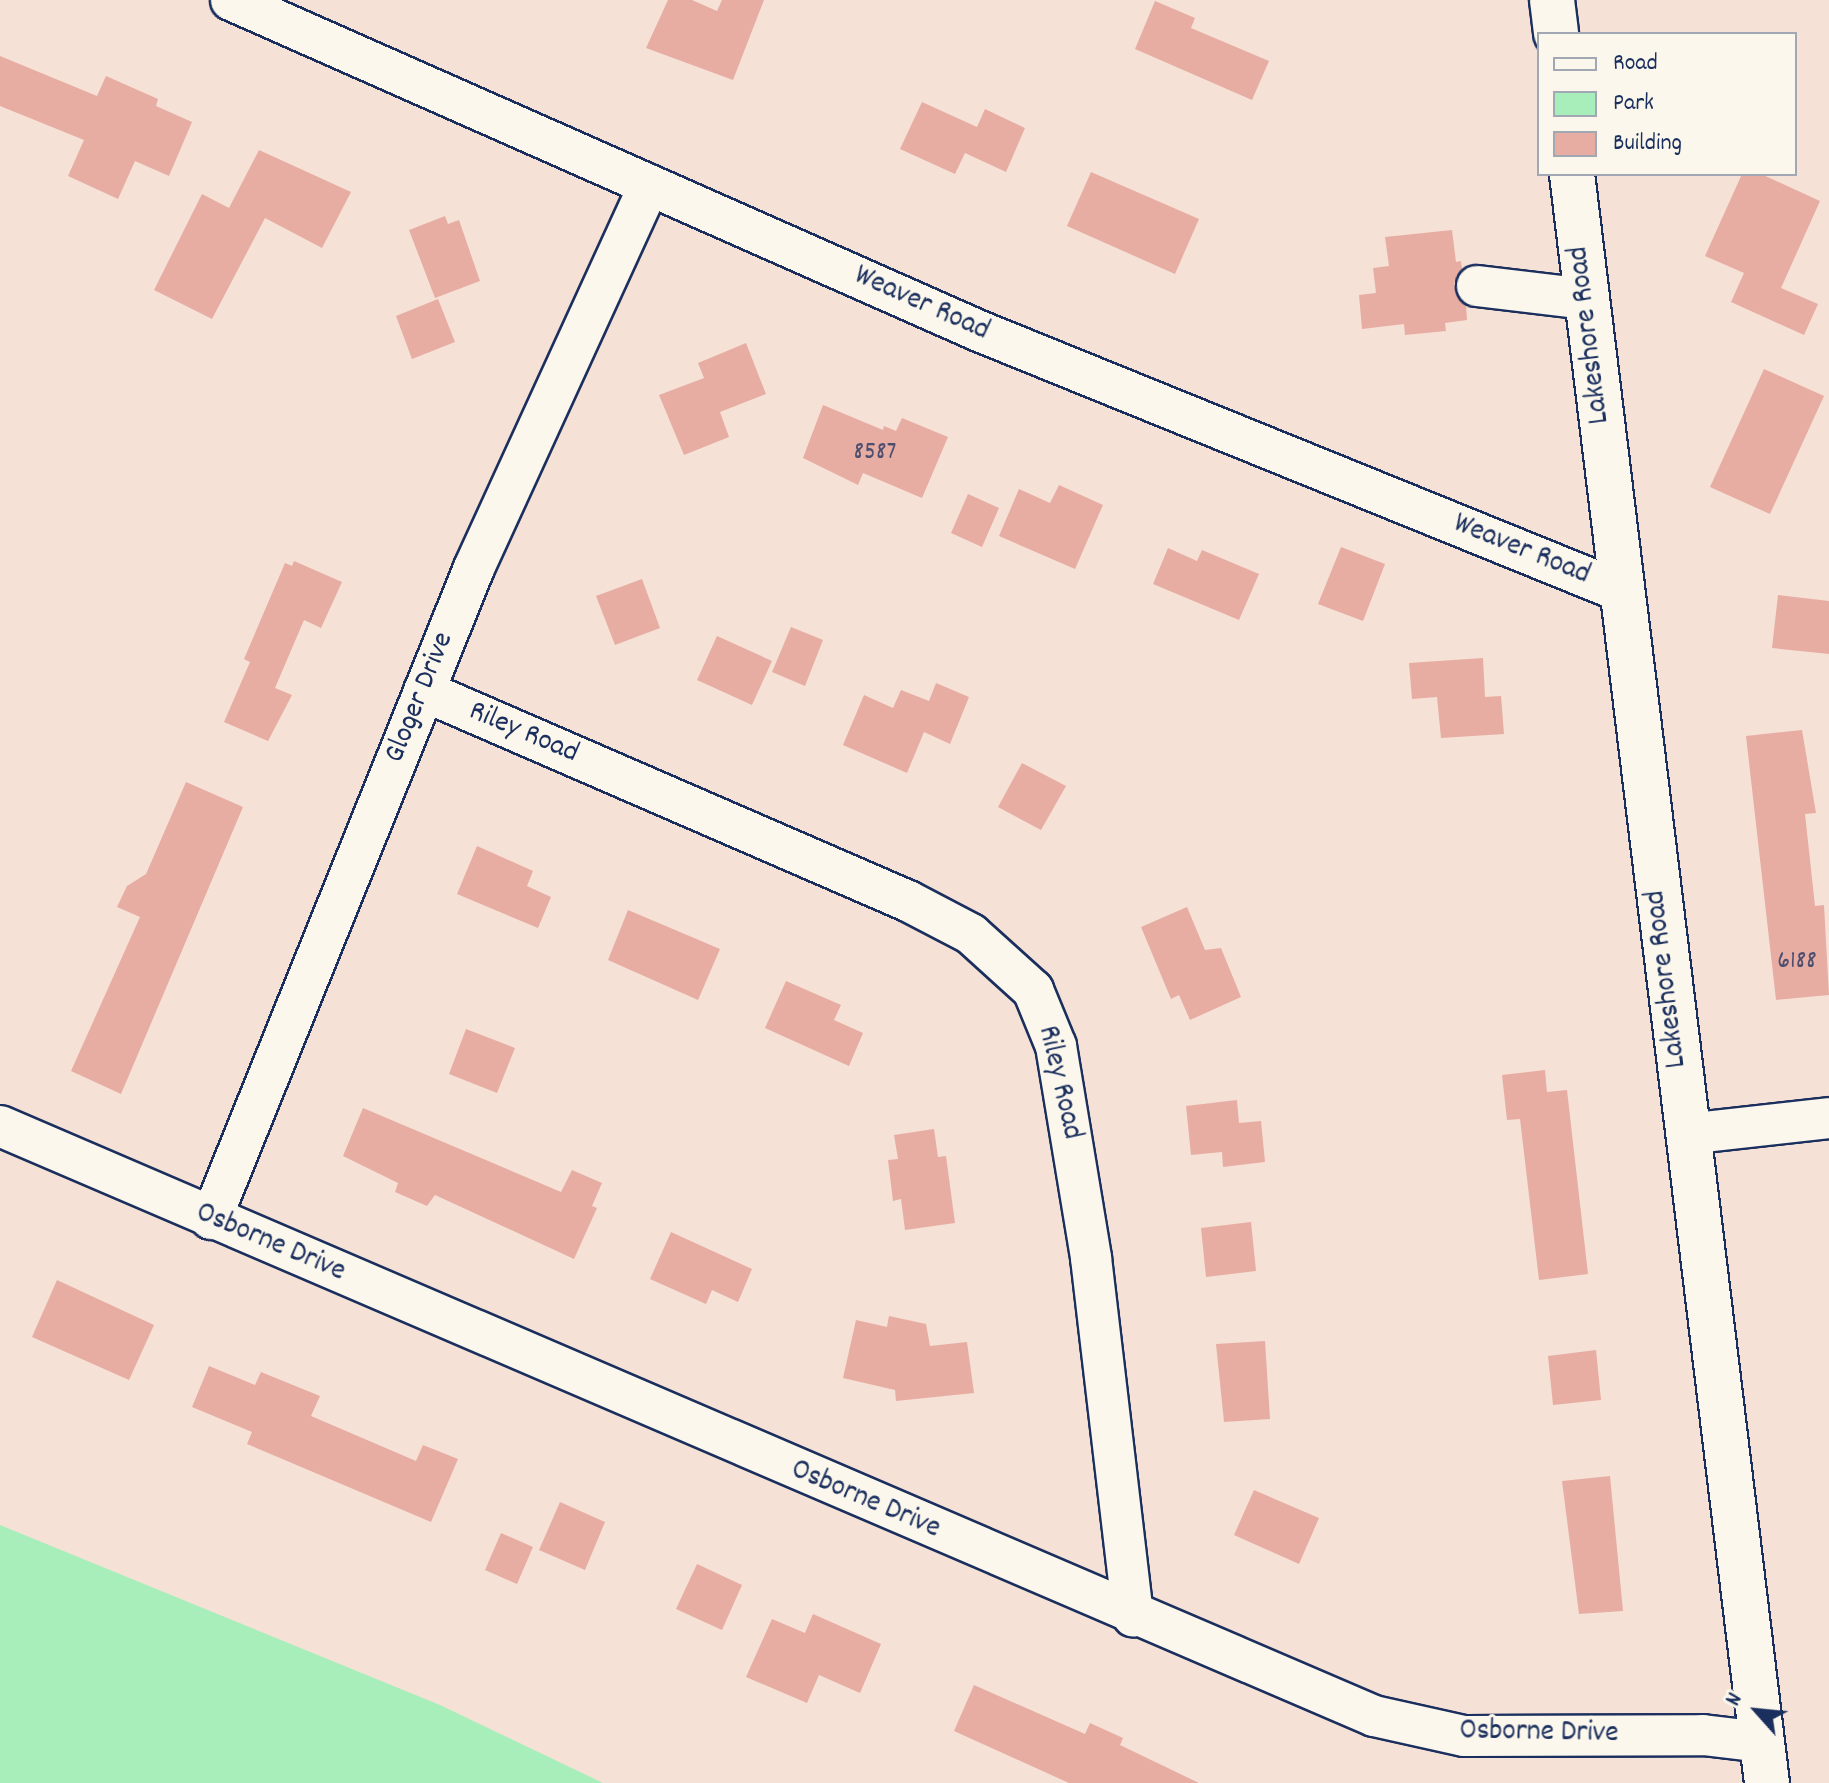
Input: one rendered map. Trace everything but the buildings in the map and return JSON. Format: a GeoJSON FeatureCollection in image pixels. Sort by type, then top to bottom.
{"type":"FeatureCollection","features":[{"type":"Feature","properties":{"kind":"street","name":"Weaver Road"},"geometry":{"type":"LineString","coordinates":[[231,0],[979,331],[1620,591]]}},
{"type":"Feature","properties":{"kind":"street"},"geometry":{"type":"LineString","coordinates":[[1552,0],[1556,32]]}},
{"type":"Feature","properties":{"kind":"street","name":"Lakeshore Road"},"geometry":{"type":"LineString","coordinates":[[1572,176],[1764,1762]]}},
{"type":"Feature","properties":{"kind":"street","name":"Gloger Drive"},"geometry":{"type":"LineString","coordinates":[[211,1219],[474,568],[649,185]]}},
{"type":"Feature","properties":{"kind":"street"},"geometry":{"type":"LineString","coordinates":[[1477,286],[1586,299]]}},
{"type":"Feature","properties":{"kind":"street","name":"Riley Road"},"geometry":{"type":"LineString","coordinates":[[424,691],[908,901],[971,934],[1033,990],[1056,1046],[1089,1243],[1133,1617]]}},
{"type":"Feature","properties":{"kind":"street"},"geometry":{"type":"LineString","coordinates":[[1687,1134],[1829,1118]]}},
{"type":"Feature","properties":{"kind":"street","name":"Osborne Drive"},"geometry":{"type":"LineString","coordinates":[[0,1126],[1133,1617],[1374,1716],[1464,1736],[1703,1735],[1764,1762]]}},
{"type":"Feature","properties":{"kind":"green space"},"geometry":{"type":"Polygon","coordinates":[[[0,1525],[440,1705],[603,1783],[0,1783],[0,1525]]]}}]}
